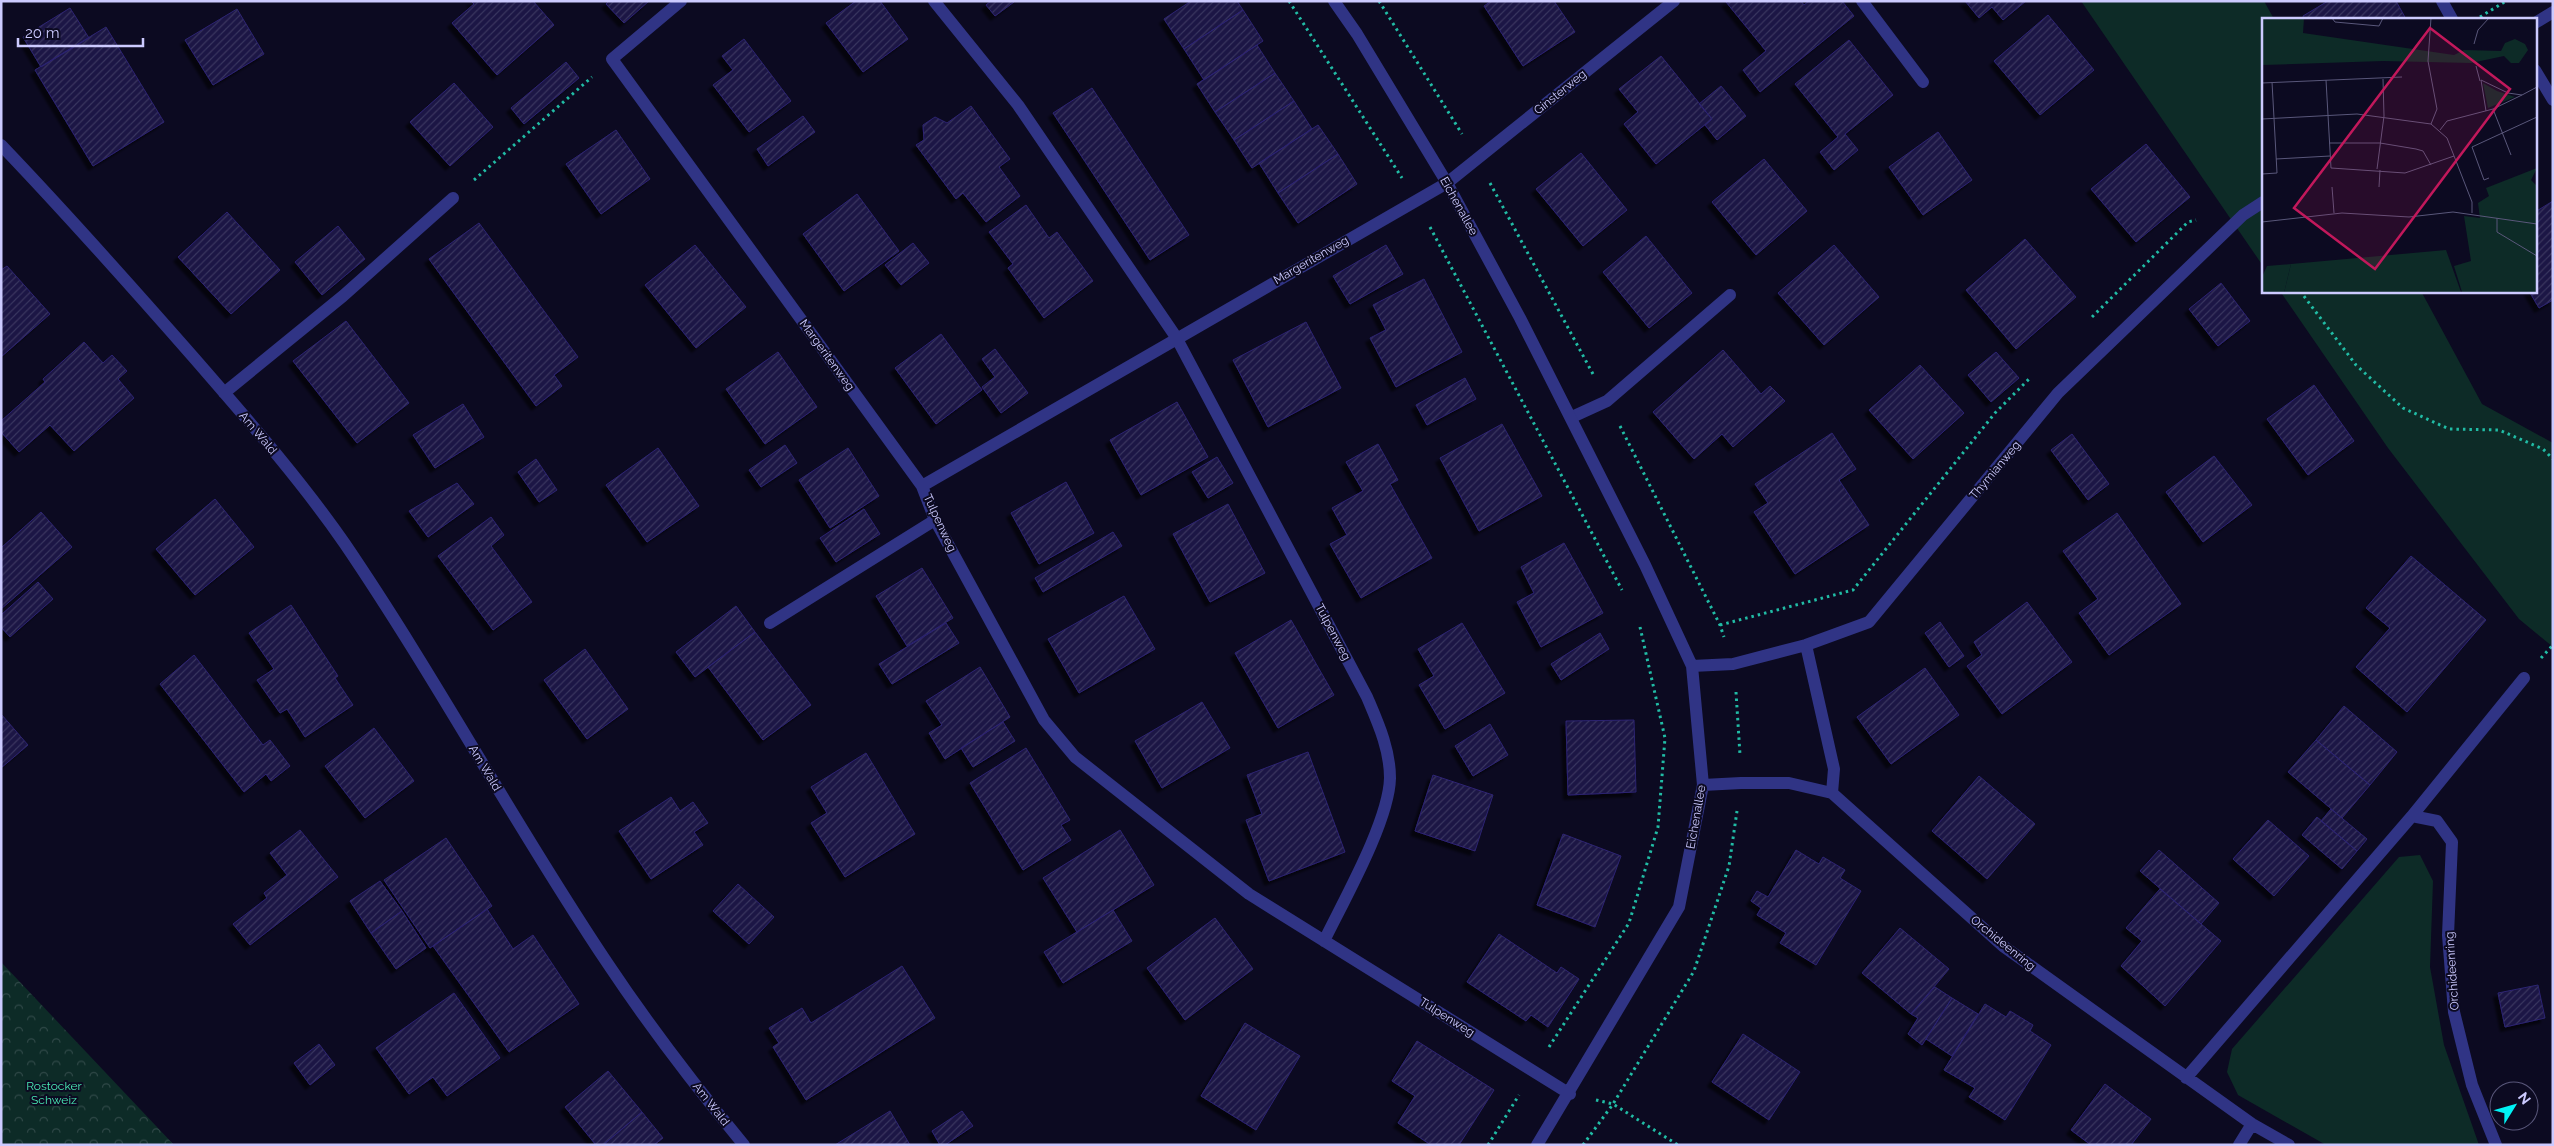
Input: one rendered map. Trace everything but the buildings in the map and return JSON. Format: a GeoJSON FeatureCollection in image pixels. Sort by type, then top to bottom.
{"type":"FeatureCollection","features":[{"type":"Feature","properties":{"kind":"street"},"geometry":{"type":"LineString","coordinates":[[612,59],[682,1]]}},
{"type":"Feature","properties":{"kind":"street"},"geometry":{"type":"LineString","coordinates":[[934,1],[1018,104],[1176,337]]}},
{"type":"Feature","properties":{"kind":"street","name":"Eichenallee"},"geometry":{"type":"LineString","coordinates":[[1334,1],[1357,34],[1447,182],[1572,417],[1645,565],[1692,666],[1703,786],[1679,907],[1570,1094],[1537,1145]]}},
{"type":"Feature","properties":{"kind":"street","name":"Ginsterweg"},"geometry":{"type":"LineString","coordinates":[[1447,182],[1674,1]]}},
{"type":"Feature","properties":{"kind":"street"},"geometry":{"type":"LineString","coordinates":[[1862,1],[1923,82]]}},
{"type":"Feature","properties":{"kind":"street"},"geometry":{"type":"LineString","coordinates":[[2442,1],[2451,18]]}},
{"type":"Feature","properties":{"kind":"street"},"geometry":{"type":"LineString","coordinates":[[2536,22],[2553,12]]}},
{"type":"Feature","properties":{"kind":"street","name":"Margeritenweg"},"geometry":{"type":"LineString","coordinates":[[612,59],[922,486],[1176,337],[1447,182]]}},
{"type":"Feature","properties":{"kind":"street"},"geometry":{"type":"LineString","coordinates":[[2536,72],[2553,100]]}},
{"type":"Feature","properties":{"kind":"street","name":"Am Wald"},"geometry":{"type":"LineString","coordinates":[[1,145],[77,224],[224,393],[286,466],[344,542],[414,649],[608,965],[706,1100],[744,1145]]}},
{"type":"Feature","properties":{"kind":"street"},"geometry":{"type":"LineString","coordinates":[[224,393],[343,296],[453,198]]}},
{"type":"Feature","properties":{"kind":"street","name":"Thymianweg"},"geometry":{"type":"LineString","coordinates":[[1692,666],[1733,664],[1806,645],[1869,622],[2058,393],[2243,215],[2262,203]]}},
{"type":"Feature","properties":{"kind":"street"},"geometry":{"type":"LineString","coordinates":[[1572,417],[1607,402],[1730,295]]}},
{"type":"Feature","properties":{"kind":"street","name":"Tulpenweg"},"geometry":{"type":"LineString","coordinates":[[1176,337],[1368,697],[1384,738],[1390,778],[1381,821],[1324,941]]}},
{"type":"Feature","properties":{"kind":"street","name":"Tulpenweg"},"geometry":{"type":"LineString","coordinates":[[922,486],[935,520],[1044,720],[1075,758],[1248,894],[1570,1094]]}},
{"type":"Feature","properties":{"kind":"street"},"geometry":{"type":"LineString","coordinates":[[770,623],[935,520]]}},
{"type":"Feature","properties":{"kind":"street"},"geometry":{"type":"LineString","coordinates":[[1806,645],[1834,769],[1832,793]]}},
{"type":"Feature","properties":{"kind":"street"},"geometry":{"type":"LineString","coordinates":[[2186,1078],[2412,816],[2524,678]]}},
{"type":"Feature","properties":{"kind":"street","name":"Orchideenring"},"geometry":{"type":"LineString","coordinates":[[1703,786],[1741,782],[1789,783],[1832,793],[2003,946],[2252,1124],[2289,1145]]}},
{"type":"Feature","properties":{"kind":"street","name":"Orchideenring"},"geometry":{"type":"LineString","coordinates":[[2412,816],[2437,821],[2452,842],[2448,935],[2454,1012],[2472,1085],[2496,1145]]}},
{"type":"Feature","properties":{"kind":"street"},"geometry":{"type":"LineString","coordinates":[[2239,1145],[2252,1124]]}},
{"type":"Feature","properties":{"kind":"path"},"geometry":{"type":"LineString","coordinates":[[1289,1],[1416,200],[1624,594]]}},
{"type":"Feature","properties":{"kind":"path"},"geometry":{"type":"LineString","coordinates":[[2480,18],[2506,1]]}},
{"type":"Feature","properties":{"kind":"path"},"geometry":{"type":"LineString","coordinates":[[453,198],[612,59]]}},
{"type":"Feature","properties":{"kind":"path"},"geometry":{"type":"LineString","coordinates":[[2085,324],[2188,222],[2204,218]]}},
{"type":"Feature","properties":{"kind":"path"},"geometry":{"type":"LineString","coordinates":[[2301,292],[2356,365],[2404,408],[2449,429],[2499,430],[2543,449],[2553,459]]}},
{"type":"Feature","properties":{"kind":"path"},"geometry":{"type":"LineString","coordinates":[[1720,625],[1853,590],[1995,413],[2036,372]]}},
{"type":"Feature","properties":{"kind":"path"},"geometry":{"type":"LineString","coordinates":[[1488,1145],[1629,922],[1658,827],[1665,738],[1638,620]]}},
{"type":"Feature","properties":{"kind":"path"},"geometry":{"type":"LineString","coordinates":[[1570,1094],[1614,1104],[1678,1145]]}},
{"type":"Feature","properties":{"kind":"green space"},"geometry":{"type":"Polygon","coordinates":[[[2081,1],[2264,1],[2273,18],[2262,18],[2262,265],[2081,1]]]}},
{"type":"Feature","properties":{"kind":"green space"},"geometry":{"type":"Polygon","coordinates":[[[2281,292],[2422,292],[2482,404],[2553,443],[2553,647],[2519,619],[2388,448],[2281,292]]]}},
{"type":"Feature","properties":{"kind":"green space"},"geometry":{"type":"Polygon","coordinates":[[[2420,855],[2433,881],[2430,967],[2444,1045],[2479,1145],[2326,1145],[2238,1095],[2227,1072],[2232,1049],[2399,857],[2420,855]]]}},
{"type":"Feature","properties":{"kind":"green space","name":"Rostocker Schweiz"},"geometry":{"type":"Polygon","coordinates":[[[1,962],[174,1145],[1,1145],[1,962]]]}}]}
